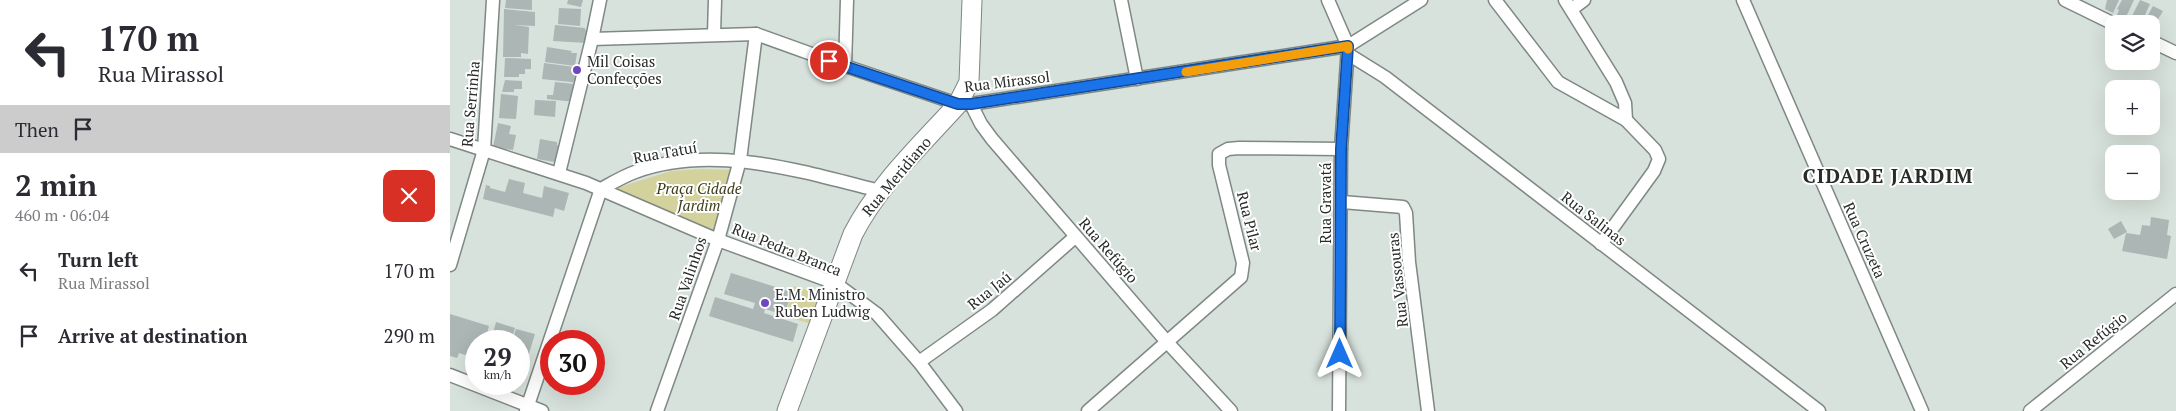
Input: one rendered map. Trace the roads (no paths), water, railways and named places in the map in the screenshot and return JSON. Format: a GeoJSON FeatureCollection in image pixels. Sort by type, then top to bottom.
{"type":"FeatureCollection","features":[{"type":"Feature","properties":{"kind":"street","name":"Rua Serrinha"},"geometry":{"type":"LineString","coordinates":[[450,265],[484,150],[494,0]]}},
{"type":"Feature","properties":{"kind":"street"},"geometry":{"type":"LineString","coordinates":[[559,173],[600,0]]}},
{"type":"Feature","properties":{"kind":"street"},"geometry":{"type":"LineString","coordinates":[[714,34],[715,0]]}},
{"type":"Feature","properties":{"kind":"street"},"geometry":{"type":"LineString","coordinates":[[845,66],[847,0]]}},
{"type":"Feature","properties":{"kind":"street","name":"Rua Meridiano"},"geometry":{"type":"LineString","coordinates":[[787,411],[853,234],[880,191],[964,104],[970,76],[972,0]]}},
{"type":"Feature","properties":{"kind":"street"},"geometry":{"type":"LineString","coordinates":[[1121,0],[1137,80]]}},
{"type":"Feature","properties":{"kind":"street","name":"Rua Gravatá"},"geometry":{"type":"LineString","coordinates":[[1328,0],[1348,50],[1341,149],[1339,411]]}},
{"type":"Feature","properties":{"kind":"street","name":"Rua Mirassol"},"geometry":{"type":"LineString","coordinates":[[592,39],[756,34],[845,66],[964,104],[1348,50],[1421,0]]}},
{"type":"Feature","properties":{"kind":"street"},"geometry":{"type":"LineString","coordinates":[[1495,0],[1558,82],[1626,120],[1659,156],[1659,163],[1601,244]]}},
{"type":"Feature","properties":{"kind":"street"},"geometry":{"type":"LineString","coordinates":[[1584,0],[1569,5],[1622,95],[1626,120]]}},
{"type":"Feature","properties":{"kind":"street","name":"Rua Cruzeta"},"geometry":{"type":"LineString","coordinates":[[1743,0],[1922,411]]}},
{"type":"Feature","properties":{"kind":"street"},"geometry":{"type":"LineString","coordinates":[[2065,0],[2105,20]]}},
{"type":"Feature","properties":{"kind":"street","name":"Rua Valinhos"},"geometry":{"type":"LineString","coordinates":[[657,411],[718,240],[740,160],[756,34]]}},
{"type":"Feature","properties":{"kind":"street"},"geometry":{"type":"LineString","coordinates":[[2160,45],[2176,53]]}},
{"type":"Feature","properties":{"kind":"street","name":"Rua Salinas"},"geometry":{"type":"LineString","coordinates":[[1348,50],[1818,411]]}},
{"type":"Feature","properties":{"kind":"street","name":"Rua Refúgio"},"geometry":{"type":"LineString","coordinates":[[964,104],[1076,237],[1231,411]]}},
{"type":"Feature","properties":{"kind":"street","name":"Rua Pedra Branca"},"geometry":{"type":"LineString","coordinates":[[450,139],[559,173],[601,189],[718,240],[835,283],[877,314],[919,362],[956,411]]}},
{"type":"Feature","properties":{"kind":"street","name":"Rua Pilar"},"geometry":{"type":"LineString","coordinates":[[1088,411],[1241,277],[1243,272],[1239,240],[1219,165],[1218,154],[1228,149],[1239,148],[1341,149]]}},
{"type":"Feature","properties":{"kind":"street","name":"Rua Tatuí"},"geometry":{"type":"LineString","coordinates":[[601,189],[635,172],[650,168],[679,162],[740,160],[802,171],[880,191]]}},
{"type":"Feature","properties":{"kind":"street"},"geometry":{"type":"LineString","coordinates":[[526,408],[601,189]]}},
{"type":"Feature","properties":{"kind":"street","name":"Rua Vassouras"},"geometry":{"type":"LineString","coordinates":[[1342,202],[1394,205],[1403,207],[1406,213],[1409,262],[1428,411]]}},
{"type":"Feature","properties":{"kind":"street","name":"Rua Jaú"},"geometry":{"type":"LineString","coordinates":[[919,362],[992,310],[1076,237]]}},
{"type":"Feature","properties":{"kind":"street","name":"Rua Refúgio"},"geometry":{"type":"LineString","coordinates":[[2030,411],[2176,294]]}},
{"type":"Feature","properties":{"kind":"street"},"geometry":{"type":"LineString","coordinates":[[450,375],[526,408],[542,411]]}},
{"type":"Feature","properties":{"kind":"place","name":"Mil Coisas Confecções"},"geometry":{"type":"Point","coordinates":[577,70]}},
{"type":"Feature","properties":{"kind":"place","name":"E.M. Ministro Ruben Ludwig"},"geometry":{"type":"Point","coordinates":[765,303]}},
{"type":"Feature","properties":{"kind":"district","name":"CIDADE JARDIM"},"geometry":{"type":"Point","coordinates":[1888,175]}},
{"type":"Feature","properties":{"kind":"park label","name":"Praça Cidade Jardim"},"geometry":{"type":"Point","coordinates":[699,196]}}]}
